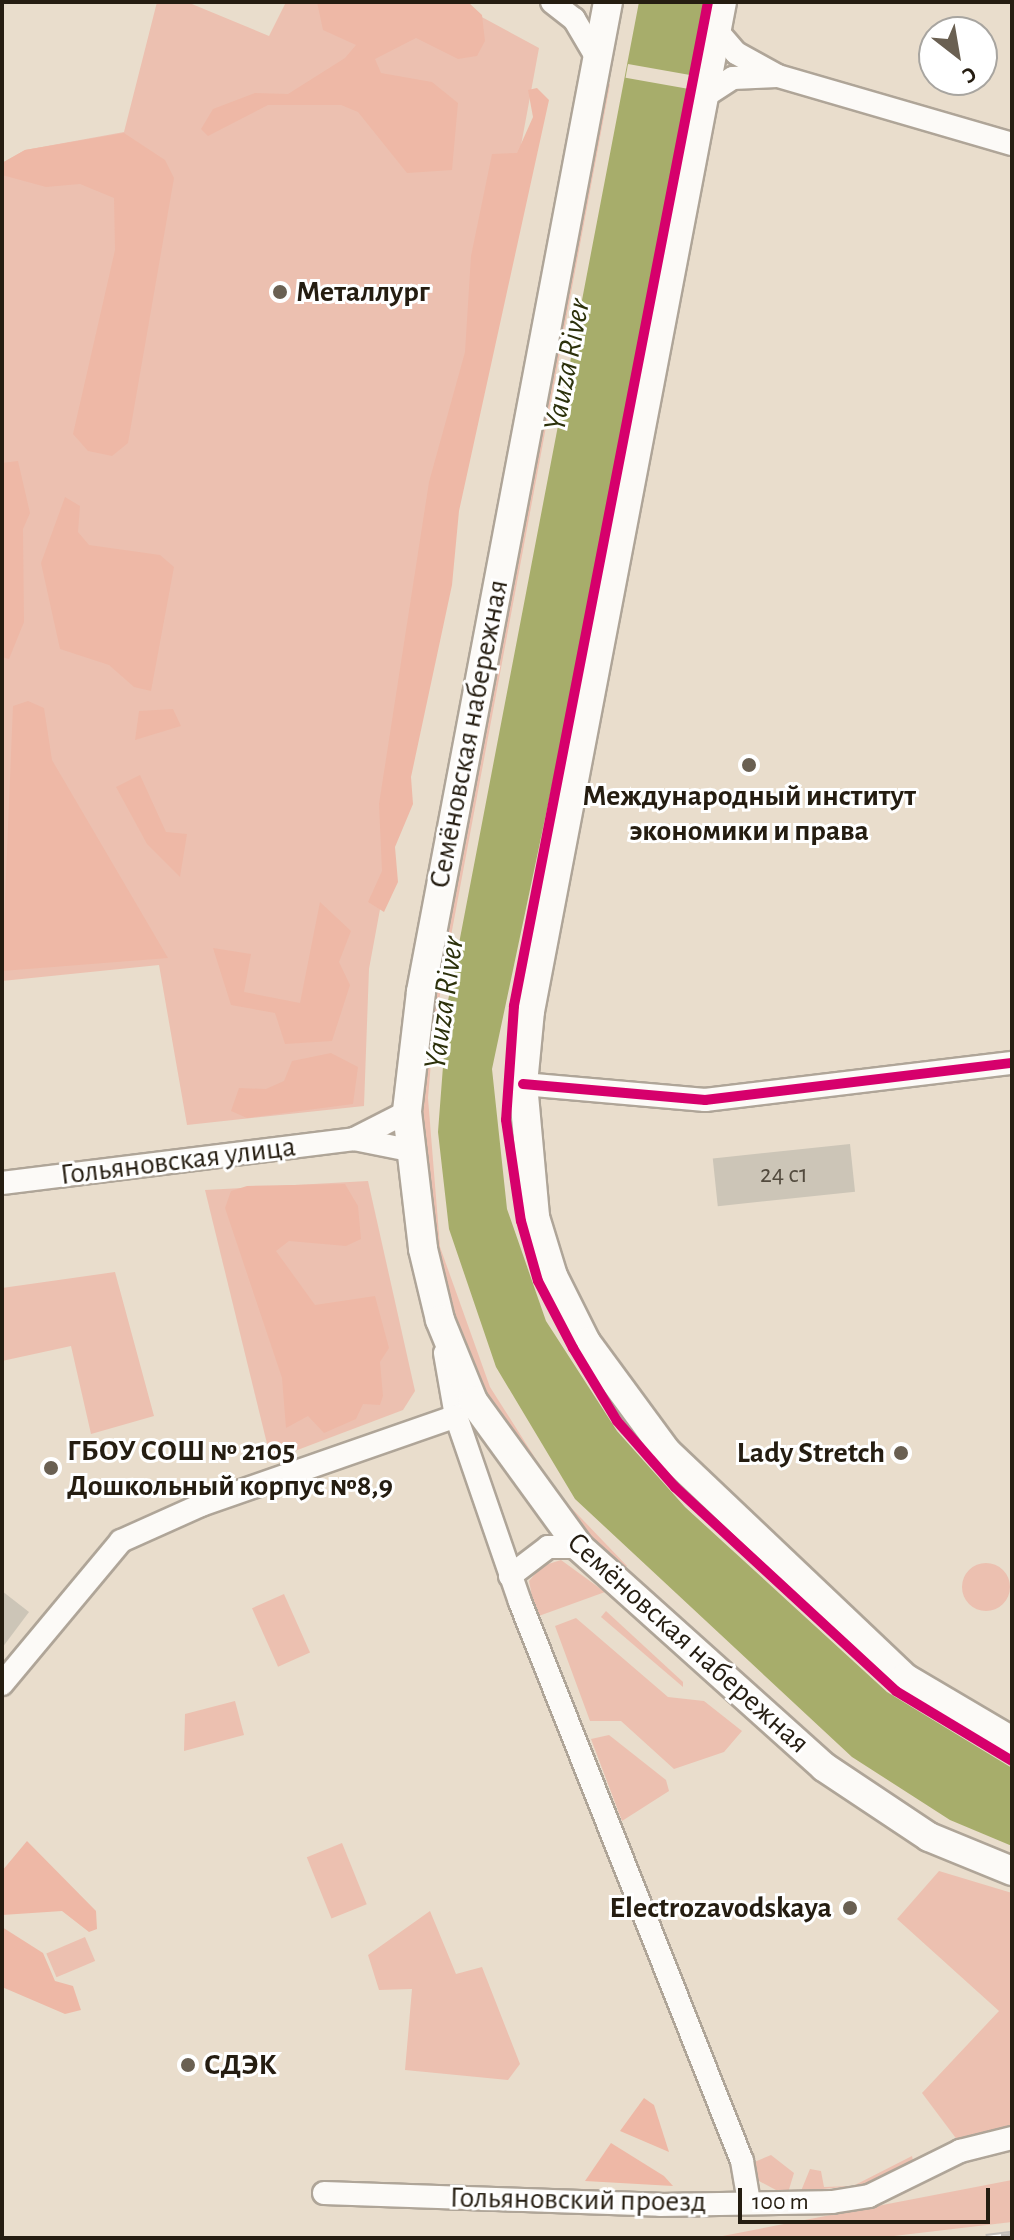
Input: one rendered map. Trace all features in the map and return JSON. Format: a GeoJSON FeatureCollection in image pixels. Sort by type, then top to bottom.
{"type":"FeatureCollection","features":[{"type":"Feature","properties":{"kind":"main road","name":"Семёновская набережная"},"geometry":{"type":"LineString","coordinates":[[608,2],[424,977],[407,1112],[409,1150],[440,1320],[473,1401],[579,1547],[835,1775],[929,1837],[1012,1871]]}},
{"type":"Feature","properties":{"kind":"main road"},"geometry":{"type":"LineString","coordinates":[[722,2],[530,1011],[523,1084],[527,1163],[553,1276],[629,1406],[702,1487],[905,1678],[1012,1741]]}},
{"type":"Feature","properties":{"kind":"street"},"geometry":{"type":"LineString","coordinates":[[552,2],[574,19],[597,58]]}},
{"type":"Feature","properties":{"kind":"street"},"geometry":{"type":"LineString","coordinates":[[717,31],[736,53],[778,76],[1012,144]]}},
{"type":"Feature","properties":{"kind":"street"},"geometry":{"type":"LineString","coordinates":[[705,96],[733,78],[778,76]]}},
{"type":"Feature","properties":{"kind":"street"},"geometry":{"type":"LineString","coordinates":[[523,1084],[705,1100],[1012,1063]]}},
{"type":"Feature","properties":{"kind":"street","name":"Гольяновская улица"},"geometry":{"type":"LineString","coordinates":[[354,1139],[407,1112]]}},
{"type":"Feature","properties":{"kind":"street","name":"Гольяновская улица"},"geometry":{"type":"LineString","coordinates":[[2,1183],[354,1139],[409,1150]]}},
{"type":"Feature","properties":{"kind":"street"},"geometry":{"type":"LineString","coordinates":[[440,1320],[456,1416],[510,1576],[742,2161],[749,2202]]}},
{"type":"Feature","properties":{"kind":"street"},"geometry":{"type":"LineString","coordinates":[[2,1684],[121,1541],[201,1505],[456,1416]]}},
{"type":"Feature","properties":{"kind":"street"},"geometry":{"type":"LineString","coordinates":[[510,1576],[548,1547],[579,1547]]}},
{"type":"Feature","properties":{"kind":"street","name":"Гольяновский проезд"},"geometry":{"type":"LineString","coordinates":[[324,2193],[749,2202],[869,2196],[960,2151],[1012,2138]]}},
{"type":"Feature","properties":{"kind":"shaded area"},"geometry":{"type":"Polygon","coordinates":[[[157,2],[187,2],[269,36],[286,2],[454,2],[539,48],[369,969],[364,1106],[187,1125],[159,965],[2,981],[2,163],[25,150],[124,132],[157,2]]]}},
{"type":"Feature","properties":{"kind":"shaded area"},"geometry":{"type":"Polygon","coordinates":[[[317,2],[468,2],[482,15],[485,41],[477,56],[458,59],[416,38],[375,59],[381,73],[432,82],[458,103],[452,170],[407,173],[358,112],[341,105],[268,105],[208,136],[201,129],[213,109],[255,93],[288,94],[345,58],[356,45],[323,30],[317,2]]]}},
{"type":"Feature","properties":{"kind":"shaded area"},"geometry":{"type":"Polygon","coordinates":[[[639,2],[704,2],[604,540],[492,1069],[507,1209],[546,1321],[617,1431],[685,1507],[887,1692],[1012,1768],[1012,1846],[950,1820],[852,1757],[575,1499],[496,1367],[449,1229],[438,1132],[448,1001],[639,2]]]}},
{"type":"Feature","properties":{"kind":"shaded area"},"geometry":{"type":"Polygon","coordinates":[[[604,82],[610,84],[434,1027],[428,1098],[440,1247],[490,1387],[558,1494],[627,1566],[622,1571],[572,1520],[480,1384],[435,1259],[421,1120],[426,1030],[604,82]]]}},
{"type":"Feature","properties":{"kind":"shaded area"},"geometry":{"type":"Polygon","coordinates":[[[537,88],[549,100],[459,511],[452,585],[411,777],[413,804],[395,847],[398,882],[384,912],[368,902],[382,871],[379,804],[429,482],[465,352],[471,256],[492,154],[517,153],[533,117],[528,90],[537,88]]]}},
{"type":"Feature","properties":{"kind":"shaded area"},"geometry":{"type":"Polygon","coordinates":[[[124,133],[165,160],[174,178],[128,443],[112,456],[88,451],[73,434],[115,250],[114,198],[80,184],[46,187],[2,175],[2,163],[25,150],[124,133]]]}},
{"type":"Feature","properties":{"kind":"shaded area"},"geometry":{"type":"Polygon","coordinates":[[[18,461],[30,513],[23,529],[24,622],[9,659],[2,657],[2,463],[18,461]]]}},
{"type":"Feature","properties":{"kind":"shaded area"},"geometry":{"type":"Polygon","coordinates":[[[65,497],[80,506],[78,532],[89,545],[160,555],[174,567],[151,691],[134,687],[109,665],[60,649],[41,563],[65,497]]]}},
{"type":"Feature","properties":{"kind":"shaded area"},"geometry":{"type":"Polygon","coordinates":[[[28,701],[44,708],[52,760],[168,958],[2,971],[13,706],[28,701]]]}},
{"type":"Feature","properties":{"kind":"shaded area"},"geometry":{"type":"Polygon","coordinates":[[[173,709],[181,726],[135,740],[139,711],[173,709]]]}},
{"type":"Feature","properties":{"kind":"shaded area"},"geometry":{"type":"Polygon","coordinates":[[[140,775],[166,832],[187,834],[180,877],[147,844],[116,787],[140,775]]]}},
{"type":"Feature","properties":{"kind":"shaded area"},"geometry":{"type":"Polygon","coordinates":[[[320,902],[351,931],[339,962],[350,985],[332,1041],[285,1044],[275,1013],[231,1005],[213,948],[251,954],[244,992],[300,1003],[320,902]]]}},
{"type":"Feature","properties":{"kind":"shaded area"},"geometry":{"type":"Polygon","coordinates":[[[331,1053],[358,1067],[353,1104],[247,1118],[231,1111],[239,1088],[266,1089],[284,1081],[292,1061],[331,1053]]]}},
{"type":"Feature","properties":{"kind":"shaded area"},"geometry":{"type":"Polygon","coordinates":[[[368,1181],[415,1391],[403,1410],[271,1460],[205,1190],[368,1181]]]}},
{"type":"Feature","properties":{"kind":"shaded area"},"geometry":{"type":"Polygon","coordinates":[[[345,1184],[358,1206],[361,1239],[346,1246],[289,1241],[276,1251],[315,1305],[375,1296],[389,1348],[380,1362],[383,1396],[380,1405],[363,1404],[356,1419],[324,1433],[308,1416],[286,1428],[282,1378],[225,1208],[231,1191],[247,1186],[345,1184]]]}},
{"type":"Feature","properties":{"kind":"shaded area"},"geometry":{"type":"Polygon","coordinates":[[[115,1272],[154,1416],[91,1434],[71,1346],[2,1361],[2,1288],[115,1272]]]}},
{"type":"Feature","properties":{"kind":"shaded area"},"geometry":{"type":"Polygon","coordinates":[[[561,1560],[605,1592],[536,1617],[529,1581],[542,1566],[561,1560]]]}},
{"type":"Feature","properties":{"kind":"shaded area"},"geometry":{"type":"Polygon","coordinates":[[[986,1563],[1003,1570],[1010,1587],[1003,1604],[986,1611],[969,1604],[962,1587],[969,1570],[986,1563]]]}},
{"type":"Feature","properties":{"kind":"shaded area"},"geometry":{"type":"Polygon","coordinates":[[[284,1594],[310,1652],[278,1667],[252,1608],[284,1594]]]}},
{"type":"Feature","properties":{"kind":"shaded area"},"geometry":{"type":"Polygon","coordinates":[[[606,1611],[683,1682],[683,1687],[601,1617],[606,1611]]]}},
{"type":"Feature","properties":{"kind":"shaded area"},"geometry":{"type":"Polygon","coordinates":[[[576,1618],[668,1697],[704,1701],[742,1731],[724,1752],[674,1769],[621,1721],[590,1721],[555,1626],[576,1618]]]}},
{"type":"Feature","properties":{"kind":"shaded area"},"geometry":{"type":"Polygon","coordinates":[[[235,1701],[244,1735],[184,1751],[185,1714],[235,1701]]]}},
{"type":"Feature","properties":{"kind":"shaded area"},"geometry":{"type":"Polygon","coordinates":[[[609,1735],[666,1780],[669,1791],[622,1821],[591,1739],[609,1735]]]}},
{"type":"Feature","properties":{"kind":"shaded area"},"geometry":{"type":"Polygon","coordinates":[[[27,1841],[96,1911],[97,1929],[89,1932],[62,1911],[2,1915],[2,1871],[27,1841]]]}},
{"type":"Feature","properties":{"kind":"shaded area"},"geometry":{"type":"Polygon","coordinates":[[[342,1843],[367,1904],[331,1918],[307,1857],[342,1843]]]}},
{"type":"Feature","properties":{"kind":"shaded area"},"geometry":{"type":"Polygon","coordinates":[[[939,1871],[1012,1893],[1012,2132],[961,2145],[922,2093],[999,2011],[897,1919],[939,1871]]]}},
{"type":"Feature","properties":{"kind":"shaded area"},"geometry":{"type":"Polygon","coordinates":[[[430,1911],[456,1974],[482,1967],[520,2064],[508,2080],[405,2070],[412,1989],[379,1990],[368,1955],[430,1911]]]}},
{"type":"Feature","properties":{"kind":"shaded area"},"geometry":{"type":"Polygon","coordinates":[[[2,1927],[43,1953],[55,1981],[73,1986],[81,2010],[65,2014],[2,1987],[2,1927]]]}},
{"type":"Feature","properties":{"kind":"shaded area"},"geometry":{"type":"Polygon","coordinates":[[[85,1937],[95,1961],[56,1977],[46,1953],[85,1937]]]}},
{"type":"Feature","properties":{"kind":"shaded area"},"geometry":{"type":"Polygon","coordinates":[[[644,2098],[654,2105],[669,2152],[620,2131],[644,2098]]]}},
{"type":"Feature","properties":{"kind":"shaded area"},"geometry":{"type":"Polygon","coordinates":[[[611,2143],[664,2176],[673,2186],[585,2181],[611,2143]]]}},
{"type":"Feature","properties":{"kind":"shaded area"},"geometry":{"type":"Polygon","coordinates":[[[771,2155],[794,2173],[787,2196],[759,2181],[752,2163],[771,2155]]]}},
{"type":"Feature","properties":{"kind":"shaded area"},"geometry":{"type":"Polygon","coordinates":[[[912,2156],[914,2165],[876,2184],[801,2191],[810,2169],[821,2171],[824,2187],[853,2186],[912,2156]]]}},
{"type":"Feature","properties":{"kind":"shaded area"},"geometry":{"type":"Polygon","coordinates":[[[1012,2180],[1012,2222],[877,2238],[712,2238],[1012,2180]]]}},
{"type":"Feature","properties":{"kind":"pier"},"geometry":{"type":"Polygon","coordinates":[[[628,64],[690,75],[688,89],[626,78],[628,64]]]}},
{"type":"Feature","properties":{"kind":"building"},"geometry":{"type":"Polygon","coordinates":[[[850,1144],[855,1192],[718,1206],[713,1158],[850,1144]]]}},
{"type":"Feature","properties":{"kind":"building"},"geometry":{"type":"Polygon","coordinates":[[[2,1591],[29,1612],[2,1648],[2,1591]]]}},
{"type":"Feature","properties":{"kind":"railway"},"geometry":{"type":"LineString","coordinates":[[986,2238],[1012,2235]]}},
{"type":"Feature","properties":{"kind":"cycle path"},"geometry":{"type":"LineString","coordinates":[[708,2],[514,1006],[506,1120],[521,1221],[538,1281],[573,1348],[617,1421],[675,1487],[896,1691],[1012,1761]]}},
{"type":"Feature","properties":{"kind":"cycle path"},"geometry":{"type":"LineString","coordinates":[[523,1084],[705,1100],[1012,1063]]}},
{"type":"Feature","properties":{"kind":"place","name":"Металлург"},"geometry":{"type":"Point","coordinates":[280,292]}},
{"type":"Feature","properties":{"kind":"place","name":"Международный институт экономики и права"},"geometry":{"type":"Point","coordinates":[749,765]}},
{"type":"Feature","properties":{"kind":"place","name":"Lady Stretch"},"geometry":{"type":"Point","coordinates":[901,1453]}},
{"type":"Feature","properties":{"kind":"place","name":"ГБОУ СОШ № 2105 Дошкольный корпус №8,9"},"geometry":{"type":"Point","coordinates":[51,1468]}},
{"type":"Feature","properties":{"kind":"place","name":"Electrozavodskaya"},"geometry":{"type":"Point","coordinates":[850,1908]}},
{"type":"Feature","properties":{"kind":"place","name":"СДЭК"},"geometry":{"type":"Point","coordinates":[188,2065]}},
{"type":"Feature","properties":{"kind":"water label","name":"Yauza River"},"geometry":{"type":"Point","coordinates":[567,365]}},
{"type":"Feature","properties":{"kind":"water label","name":"Yauza River"},"geometry":{"type":"Point","coordinates":[444,1003]}}]}
